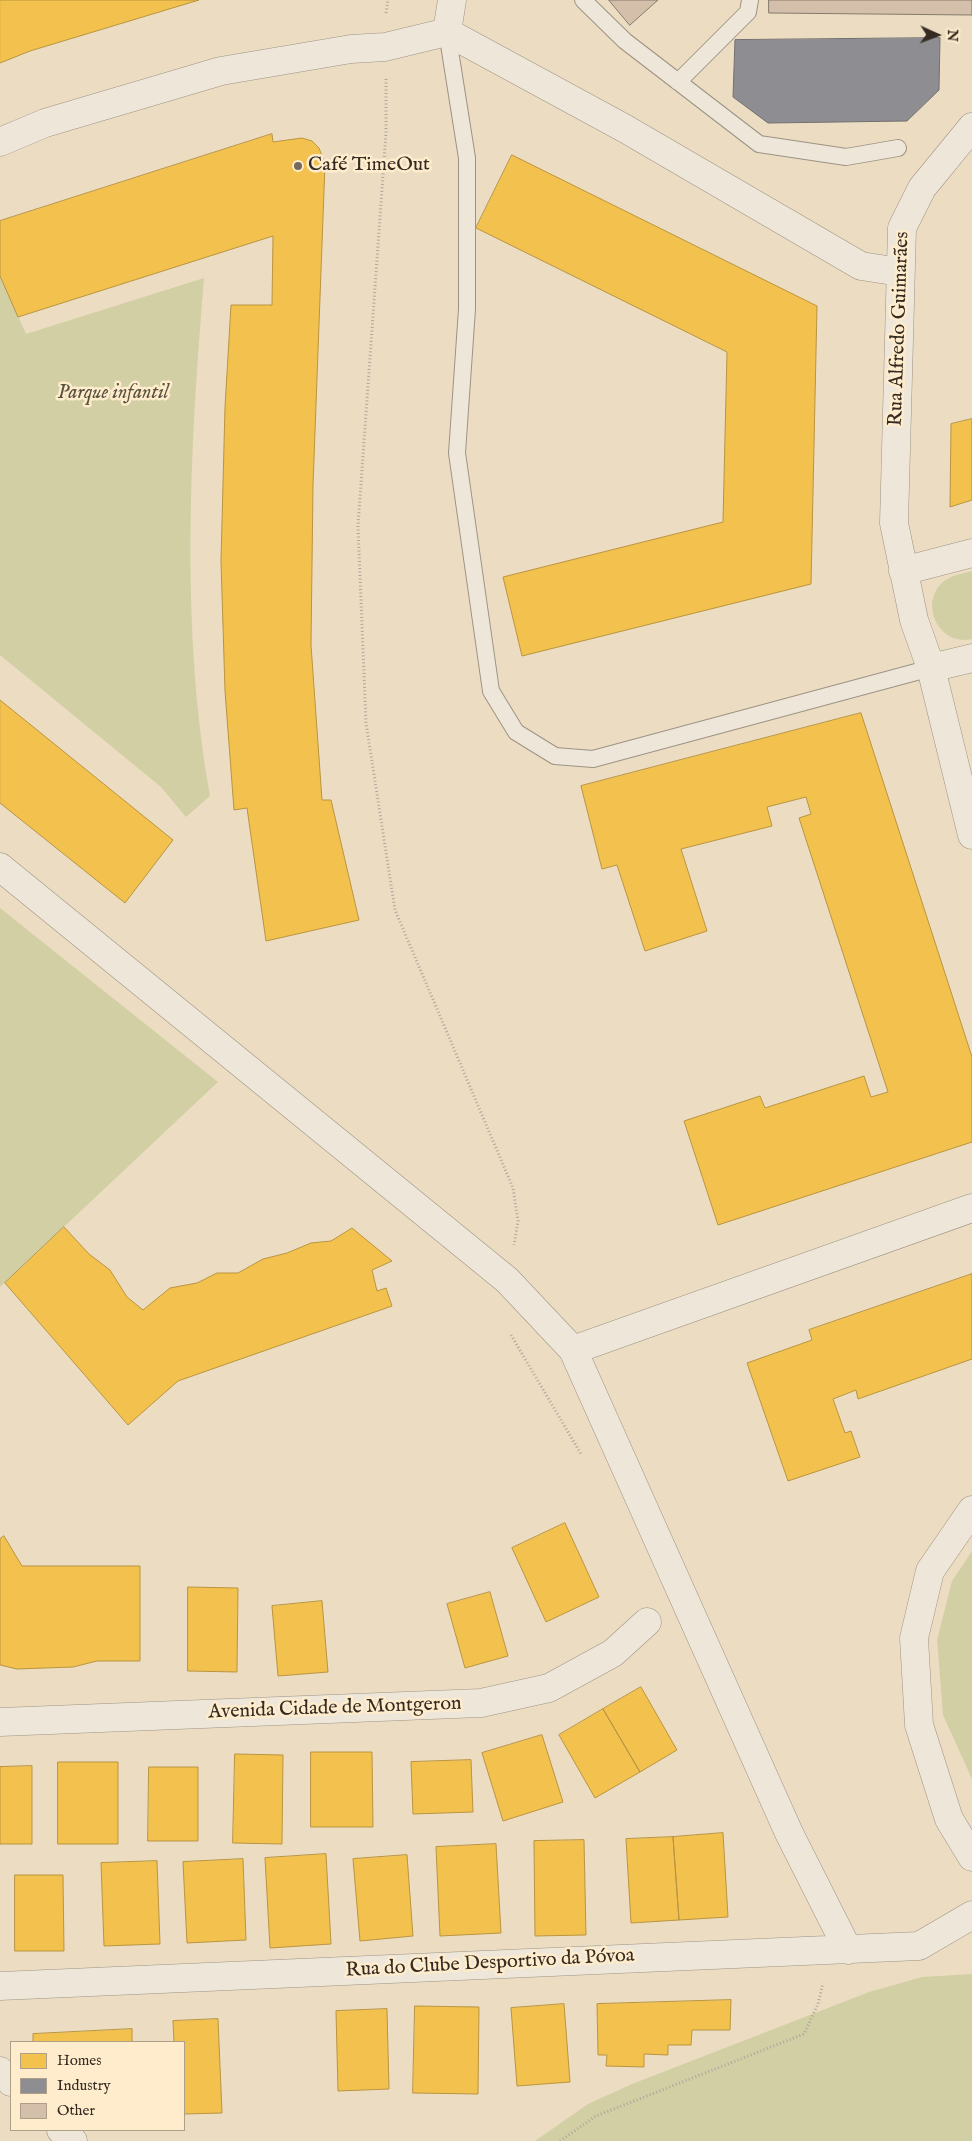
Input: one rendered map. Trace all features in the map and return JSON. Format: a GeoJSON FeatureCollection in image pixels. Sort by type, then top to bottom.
{"type":"FeatureCollection","features":[{"type":"Feature","properties":{"kind":"street"},"geometry":{"type":"LineString","coordinates":[[447,32],[452,0]]}},
{"type":"Feature","properties":{"kind":"street"},"geometry":{"type":"LineString","coordinates":[[0,142],[44,123],[221,71],[352,49],[385,47],[447,32],[624,128],[861,266],[900,272]]}},
{"type":"Feature","properties":{"kind":"street","name":"Rua Alfredo Guimarães"},"geometry":{"type":"LineString","coordinates":[[972,128],[922,188],[902,228],[894,523],[914,620],[931,668],[972,834]]}},
{"type":"Feature","properties":{"kind":"street"},"geometry":{"type":"LineString","coordinates":[[903,571],[972,553]]}},
{"type":"Feature","properties":{"kind":"street"},"geometry":{"type":"LineString","coordinates":[[931,668],[972,658]]}},
{"type":"Feature","properties":{"kind":"street"},"geometry":{"type":"LineString","coordinates":[[0,867],[507,1280],[572,1350],[789,1833],[848,1950]]}},
{"type":"Feature","properties":{"kind":"street"},"geometry":{"type":"LineString","coordinates":[[572,1350],[972,1208]]}},
{"type":"Feature","properties":{"kind":"street"},"geometry":{"type":"LineString","coordinates":[[972,1510],[930,1571],[914,1638],[919,1725],[949,1819],[972,1857]]}},
{"type":"Feature","properties":{"kind":"street","name":"Avenida Cidade de Montgeron"},"geometry":{"type":"LineString","coordinates":[[0,1722],[481,1703],[549,1688],[613,1653],[647,1622]]}},
{"type":"Feature","properties":{"kind":"street","name":"Rua do Clube Desportivo da Póvoa"},"geometry":{"type":"LineString","coordinates":[[0,1986],[918,1946],[972,1915]]}},
{"type":"Feature","properties":{"kind":"street"},"geometry":{"type":"LineString","coordinates":[[0,2071],[10,2081]]}},
{"type":"Feature","properties":{"kind":"street"},"geometry":{"type":"LineString","coordinates":[[62,2131],[73,2141]]}},
{"type":"Feature","properties":{"kind":"lane"},"geometry":{"type":"LineString","coordinates":[[584,0],[626,41],[759,144],[846,157],[898,148]]}},
{"type":"Feature","properties":{"kind":"lane"},"geometry":{"type":"LineString","coordinates":[[678,82],[748,12],[750,0]]}},
{"type":"Feature","properties":{"kind":"lane"},"geometry":{"type":"LineString","coordinates":[[447,32],[467,158],[467,309],[457,454],[490,691],[516,732],[555,756],[593,759],[931,668]]}},
{"type":"Feature","properties":{"kind":"path"},"geometry":{"type":"LineString","coordinates":[[388,0],[385,47],[386,133],[358,526],[366,723],[395,910],[513,1188],[518,1221],[507,1280]]}},
{"type":"Feature","properties":{"kind":"path"},"geometry":{"type":"LineString","coordinates":[[511,1334],[584,1460]]}},
{"type":"Feature","properties":{"kind":"path"},"geometry":{"type":"LineString","coordinates":[[560,2141],[596,2116],[804,2034],[818,2004],[823,1984],[848,1950]]}},
{"type":"Feature","properties":{"kind":"green space","name":"Parque infantil"},"geometry":{"type":"Polygon","coordinates":[[[0,276],[26,334],[204,278],[195,406],[190,538],[194,669],[210,796],[186,817],[161,787],[0,655],[0,276]]]}},
{"type":"Feature","properties":{"kind":"green space"},"geometry":{"type":"Polygon","coordinates":[[[972,571],[972,639],[961,640],[950,637],[936,622],[932,601],[936,591],[943,582],[953,576],[972,571]]]}},
{"type":"Feature","properties":{"kind":"green space"},"geometry":{"type":"Polygon","coordinates":[[[0,908],[218,1082],[0,1287],[0,908]]]}},
{"type":"Feature","properties":{"kind":"green space"},"geometry":{"type":"Polygon","coordinates":[[[972,1551],[972,1779],[943,1715],[937,1640],[952,1581],[972,1551]]]}},
{"type":"Feature","properties":{"kind":"green space"},"geometry":{"type":"Polygon","coordinates":[[[972,1974],[972,2141],[535,2141],[588,2104],[632,2084],[869,1992],[922,1977],[972,1974]]]}},
{"type":"Feature","properties":{"kind":"building: Homes"},"geometry":{"type":"Polygon","coordinates":[[[0,0],[199,0],[30,51],[0,63],[0,0]]]}},
{"type":"Feature","properties":{"kind":"building: Homes"},"geometry":{"type":"Polygon","coordinates":[[[272,134],[273,142],[302,138],[312,141],[319,148],[325,164],[313,485],[311,645],[322,800],[331,800],[359,920],[266,941],[247,808],[234,810],[225,691],[221,561],[225,407],[231,305],[272,305],[273,236],[18,317],[0,276],[0,221],[272,134]]]}},
{"type":"Feature","properties":{"kind":"building: Homes"},"geometry":{"type":"Polygon","coordinates":[[[512,155],[817,306],[811,584],[522,656],[503,577],[723,522],[727,352],[476,228],[512,155]]]}},
{"type":"Feature","properties":{"kind":"building: Homes"},"geometry":{"type":"Polygon","coordinates":[[[972,419],[972,500],[950,507],[951,424],[972,419]]]}},
{"type":"Feature","properties":{"kind":"building: Homes"},"geometry":{"type":"Polygon","coordinates":[[[0,700],[173,840],[125,903],[0,803],[0,700]]]}},
{"type":"Feature","properties":{"kind":"building: Homes"},"geometry":{"type":"Polygon","coordinates":[[[861,713],[972,1057],[972,1142],[718,1225],[684,1121],[760,1096],[765,1108],[864,1076],[871,1097],[888,1092],[799,818],[811,814],[806,797],[767,807],[772,826],[681,849],[707,931],[645,951],[617,865],[602,869],[581,786],[861,713]]]}},
{"type":"Feature","properties":{"kind":"building: Homes"},"geometry":{"type":"Polygon","coordinates":[[[64,1227],[89,1254],[110,1270],[127,1297],[143,1310],[170,1288],[197,1283],[217,1273],[238,1273],[263,1259],[287,1253],[311,1243],[331,1241],[352,1228],[392,1261],[372,1270],[377,1291],[386,1288],[392,1306],[178,1381],[128,1425],[5,1283],[64,1227]]]}},
{"type":"Feature","properties":{"kind":"building: Homes"},"geometry":{"type":"Polygon","coordinates":[[[972,1274],[972,1359],[858,1399],[856,1390],[833,1399],[845,1433],[851,1431],[860,1457],[788,1481],[747,1363],[812,1340],[809,1330],[972,1274]]]}},
{"type":"Feature","properties":{"kind":"building: Homes"},"geometry":{"type":"Polygon","coordinates":[[[565,1523],[599,1597],[546,1622],[512,1548],[565,1523]]]}},
{"type":"Feature","properties":{"kind":"building: Homes"},"geometry":{"type":"Polygon","coordinates":[[[4,1536],[22,1566],[140,1566],[140,1661],[97,1661],[73,1667],[17,1669],[0,1665],[0,1539],[4,1536]]]}},
{"type":"Feature","properties":{"kind":"building: Homes"},"geometry":{"type":"Polygon","coordinates":[[[188,1587],[238,1588],[237,1672],[188,1671],[188,1587]]]}},
{"type":"Feature","properties":{"kind":"building: Homes"},"geometry":{"type":"Polygon","coordinates":[[[490,1592],[508,1656],[465,1668],[447,1604],[490,1592]]]}},
{"type":"Feature","properties":{"kind":"building: Homes"},"geometry":{"type":"Polygon","coordinates":[[[322,1601],[328,1672],[278,1676],[272,1606],[322,1601]]]}},
{"type":"Feature","properties":{"kind":"building: Homes"},"geometry":{"type":"Polygon","coordinates":[[[641,1687],[677,1750],[640,1772],[603,1709],[641,1687]]]}},
{"type":"Feature","properties":{"kind":"building: Homes"},"geometry":{"type":"Polygon","coordinates":[[[603,1709],[640,1772],[595,1798],[559,1735],[603,1709]]]}},
{"type":"Feature","properties":{"kind":"building: Homes"},"geometry":{"type":"Polygon","coordinates":[[[542,1735],[563,1802],[503,1821],[482,1753],[542,1735]]]}},
{"type":"Feature","properties":{"kind":"building: Homes"},"geometry":{"type":"Polygon","coordinates":[[[311,1752],[372,1752],[373,1827],[311,1827],[311,1752]]]}},
{"type":"Feature","properties":{"kind":"building: Homes"},"geometry":{"type":"Polygon","coordinates":[[[235,1754],[283,1755],[282,1844],[233,1843],[235,1754]]]}},
{"type":"Feature","properties":{"kind":"building: Homes"},"geometry":{"type":"Polygon","coordinates":[[[471,1760],[473,1812],[413,1814],[411,1762],[471,1760]]]}},
{"type":"Feature","properties":{"kind":"building: Homes"},"geometry":{"type":"Polygon","coordinates":[[[58,1762],[118,1762],[118,1844],[58,1844],[58,1762]]]}},
{"type":"Feature","properties":{"kind":"building: Homes"},"geometry":{"type":"Polygon","coordinates":[[[32,1766],[32,1844],[0,1844],[0,1767],[32,1766]]]}},
{"type":"Feature","properties":{"kind":"building: Homes"},"geometry":{"type":"Polygon","coordinates":[[[149,1767],[198,1767],[198,1841],[148,1841],[149,1767]]]}},
{"type":"Feature","properties":{"kind":"building: Homes"},"geometry":{"type":"Polygon","coordinates":[[[723,1833],[728,1917],[679,1920],[673,1837],[723,1833]]]}},
{"type":"Feature","properties":{"kind":"building: Homes"},"geometry":{"type":"Polygon","coordinates":[[[673,1837],[679,1920],[631,1923],[626,1839],[673,1837]]]}},
{"type":"Feature","properties":{"kind":"building: Homes"},"geometry":{"type":"Polygon","coordinates":[[[584,1840],[586,1935],[535,1936],[534,1841],[584,1840]]]}},
{"type":"Feature","properties":{"kind":"building: Homes"},"geometry":{"type":"Polygon","coordinates":[[[496,1844],[501,1933],[440,1936],[436,1847],[496,1844]]]}},
{"type":"Feature","properties":{"kind":"building: Homes"},"geometry":{"type":"Polygon","coordinates":[[[326,1854],[331,1944],[270,1948],[265,1858],[326,1854]]]}},
{"type":"Feature","properties":{"kind":"building: Homes"},"geometry":{"type":"Polygon","coordinates":[[[407,1855],[413,1936],[360,1941],[353,1859],[407,1855]]]}},
{"type":"Feature","properties":{"kind":"building: Homes"},"geometry":{"type":"Polygon","coordinates":[[[243,1859],[246,1940],[187,1943],[183,1862],[243,1859]]]}},
{"type":"Feature","properties":{"kind":"building: Homes"},"geometry":{"type":"Polygon","coordinates":[[[157,1861],[160,1944],[104,1946],[101,1863],[157,1861]]]}},
{"type":"Feature","properties":{"kind":"building: Homes"},"geometry":{"type":"Polygon","coordinates":[[[15,1875],[63,1875],[64,1951],[15,1951],[15,1875]]]}},
{"type":"Feature","properties":{"kind":"building: Homes"},"geometry":{"type":"Polygon","coordinates":[[[731,2000],[730,2030],[692,2030],[691,2045],[668,2045],[668,2055],[644,2054],[644,2067],[606,2066],[607,2055],[598,2055],[597,2004],[731,2000]]]}},
{"type":"Feature","properties":{"kind":"building: Homes"},"geometry":{"type":"Polygon","coordinates":[[[564,2004],[570,2082],[517,2086],[511,2008],[564,2004]]]}},
{"type":"Feature","properties":{"kind":"building: Homes"},"geometry":{"type":"Polygon","coordinates":[[[415,2006],[479,2007],[478,2094],[413,2093],[415,2006]]]}},
{"type":"Feature","properties":{"kind":"building: Homes"},"geometry":{"type":"Polygon","coordinates":[[[387,2009],[389,2089],[338,2091],[336,2011],[387,2009]]]}},
{"type":"Feature","properties":{"kind":"building: Homes"},"geometry":{"type":"Polygon","coordinates":[[[218,2019],[222,2113],[185,2114],[185,2041],[174,2041],[173,2021],[218,2019]]]}},
{"type":"Feature","properties":{"kind":"building: Homes"},"geometry":{"type":"Polygon","coordinates":[[[132,2029],[132,2041],[33,2041],[33,2034],[132,2029]]]}},
{"type":"Feature","properties":{"kind":"building: Industry"},"geometry":{"type":"Polygon","coordinates":[[[940,38],[939,90],[907,121],[768,123],[733,97],[735,40],[940,38]]]}},
{"type":"Feature","properties":{"kind":"building: Other"},"geometry":{"type":"Polygon","coordinates":[[[609,0],[658,0],[630,25],[609,0]]]}},
{"type":"Feature","properties":{"kind":"building: Other"},"geometry":{"type":"Polygon","coordinates":[[[769,0],[972,0],[972,15],[769,13],[769,0]]]}},
{"type":"Feature","properties":{"kind":"place","name":"Café TimeOut"},"geometry":{"type":"Point","coordinates":[298,166]}}]}
